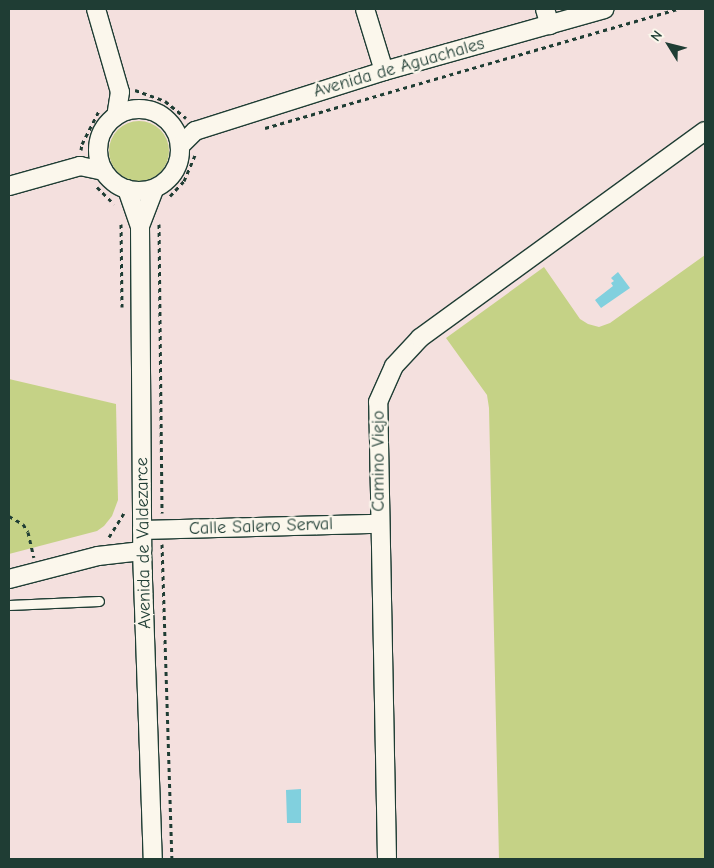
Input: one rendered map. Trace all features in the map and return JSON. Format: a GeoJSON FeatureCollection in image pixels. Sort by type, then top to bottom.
{"type":"FeatureCollection","features":[{"type":"Feature","properties":{"kind":"street"},"geometry":{"type":"LineString","coordinates":[[96,9],[120,92],[136,109]]}},
{"type":"Feature","properties":{"kind":"street"},"geometry":{"type":"LineString","coordinates":[[365,9],[384,71]]}},
{"type":"Feature","properties":{"kind":"street","name":"Avenida de Aguachales"},"geometry":{"type":"LineString","coordinates":[[181,145],[195,131],[547,17],[604,9]]}},
{"type":"Feature","properties":{"kind":"street"},"geometry":{"type":"LineString","coordinates":[[80,166],[96,148],[109,112],[120,92]]}},
{"type":"Feature","properties":{"kind":"street"},"geometry":{"type":"LineString","coordinates":[[109,112],[136,109],[157,112],[174,126],[195,131]]}},
{"type":"Feature","properties":{"kind":"street"},"geometry":{"type":"LineString","coordinates":[[96,148],[98,161],[103,171],[115,183],[127,189],[161,194],[165,183],[174,173],[180,162],[181,145],[174,126]]}},
{"type":"Feature","properties":{"kind":"street","name":"Camino Viejo"},"geometry":{"type":"LineString","coordinates":[[387,859],[378,402],[394,366],[420,338],[705,131]]}},
{"type":"Feature","properties":{"kind":"street"},"geometry":{"type":"LineString","coordinates":[[9,186],[80,166],[103,171]]}},
{"type":"Feature","properties":{"kind":"street","name":"Avenida de Valdezarce"},"geometry":{"type":"LineString","coordinates":[[127,189],[140,226],[142,551],[153,859]]}},
{"type":"Feature","properties":{"kind":"street","name":"Avenida de Valdezarce"},"geometry":{"type":"LineString","coordinates":[[140,226],[161,194]]}},
{"type":"Feature","properties":{"kind":"street","name":"Calle Salero Serval"},"geometry":{"type":"LineString","coordinates":[[142,530],[379,524]]}},
{"type":"Feature","properties":{"kind":"street"},"geometry":{"type":"LineString","coordinates":[[9,579],[33,562],[142,551]]}},
{"type":"Feature","properties":{"kind":"lane"},"geometry":{"type":"LineString","coordinates":[[9,605],[99,601]]}},
{"type":"Feature","properties":{"kind":"path"},"geometry":{"type":"LineString","coordinates":[[263,128],[678,9]]}},
{"type":"Feature","properties":{"kind":"path"},"geometry":{"type":"LineString","coordinates":[[120,92],[136,90],[165,101],[186,118],[195,131],[197,148],[192,166],[184,182],[161,194]]}},
{"type":"Feature","properties":{"kind":"path"},"geometry":{"type":"LineString","coordinates":[[109,112],[82,144],[80,166],[90,181],[103,192],[117,210]]}},
{"type":"Feature","properties":{"kind":"path"},"geometry":{"type":"LineString","coordinates":[[121,218],[122,316]]}},
{"type":"Feature","properties":{"kind":"path"},"geometry":{"type":"LineString","coordinates":[[159,218],[162,530],[172,859]]}},
{"type":"Feature","properties":{"kind":"path"},"geometry":{"type":"LineString","coordinates":[[101,539],[111,536],[125,513],[125,503]]}},
{"type":"Feature","properties":{"kind":"path"},"geometry":{"type":"LineString","coordinates":[[9,516],[23,524],[28,532],[33,562],[44,554]]}},
{"type":"Feature","properties":{"kind":"green space"},"geometry":{"type":"Polygon","coordinates":[[[133,121],[145,121],[156,126],[164,134],[169,145],[167,163],[156,176],[145,181],[133,181],[122,176],[114,168],[109,157],[109,145],[114,134],[122,126],[133,121]]]}},
{"type":"Feature","properties":{"kind":"green space"},"geometry":{"type":"Polygon","coordinates":[[[705,255],[705,859],[499,859],[489,408],[487,395],[446,338],[544,267],[580,319],[588,324],[599,327],[610,323],[705,255]]]}},
{"type":"Feature","properties":{"kind":"green space"},"geometry":{"type":"Polygon","coordinates":[[[9,379],[116,404],[118,500],[112,516],[97,531],[9,554],[9,379]]]}},
{"type":"Feature","properties":{"kind":"water"},"geometry":{"type":"Polygon","coordinates":[[[618,272],[630,288],[601,308],[595,300],[613,286],[611,283],[614,281],[611,278],[618,272]]]}},
{"type":"Feature","properties":{"kind":"water"},"geometry":{"type":"Polygon","coordinates":[[[301,789],[301,823],[287,823],[286,790],[301,789]]]}}]}
